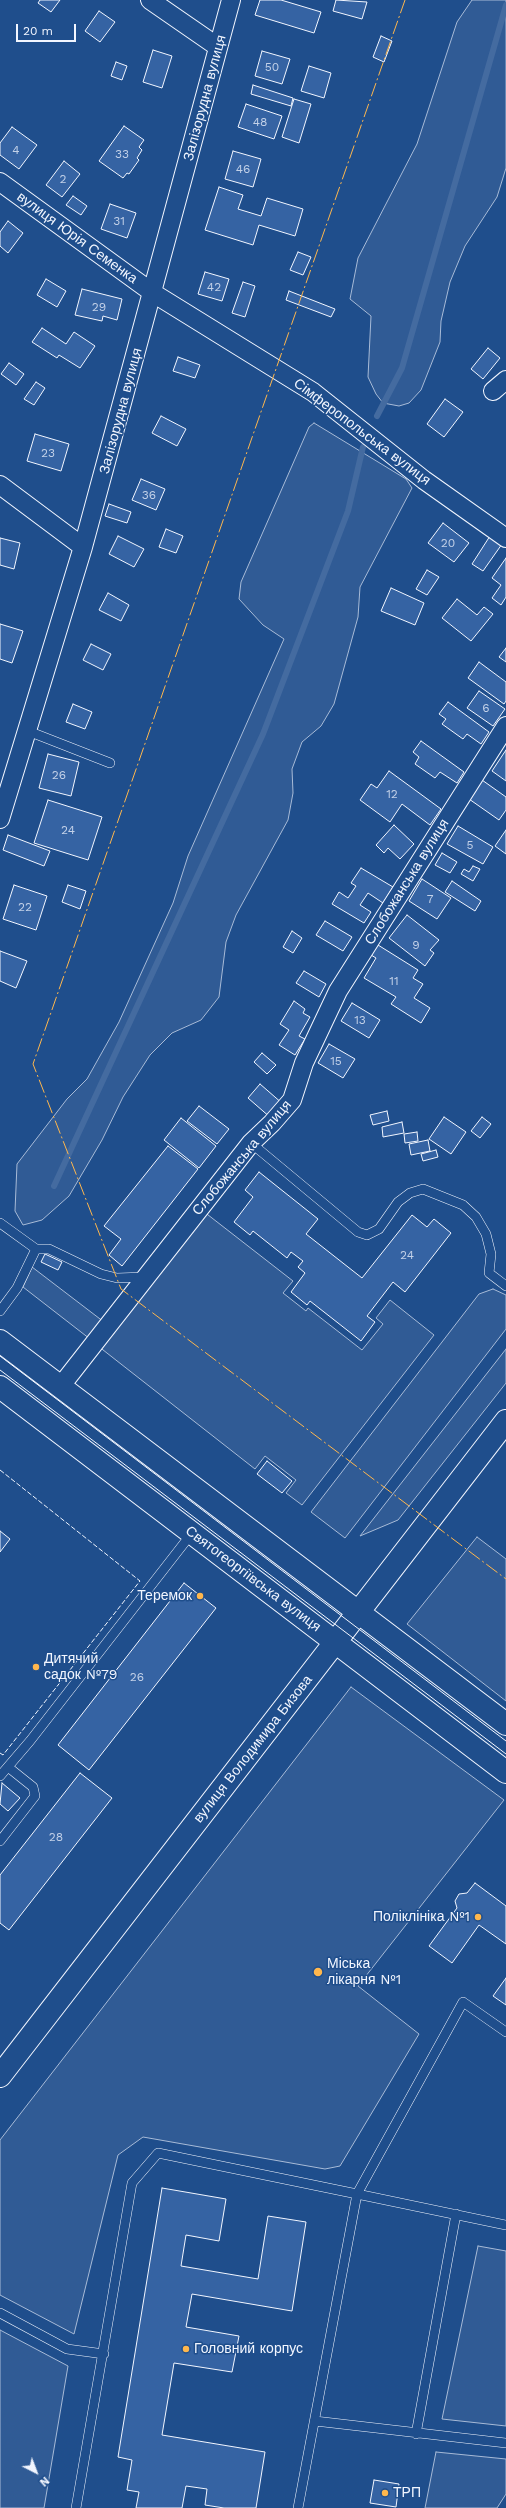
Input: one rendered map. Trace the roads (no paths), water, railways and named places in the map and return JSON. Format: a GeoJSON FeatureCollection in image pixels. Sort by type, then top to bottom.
{"type":"FeatureCollection","features":[{"type":"Feature","properties":{"kind":"main road"},"geometry":{"type":"LineString","coordinates":[[0,1341],[506,1724]]}},
{"type":"Feature","properties":{"kind":"main road","name":"Святогеоргіївська вулиця"},"geometry":{"type":"LineString","coordinates":[[2,1393],[192,1533],[506,1772]]}},
{"type":"Feature","properties":{"kind":"main road","name":"вулиця Володимира Бизова"},"geometry":{"type":"LineString","coordinates":[[0,2076],[506,1421]]}},
{"type":"Feature","properties":{"kind":"street"},"geometry":{"type":"LineString","coordinates":[[150,0],[218,47]]}},
{"type":"Feature","properties":{"kind":"street","name":"Залізорудна вулиця"},"geometry":{"type":"LineString","coordinates":[[0,819],[6,779],[28,731],[83,547],[153,293],[231,0]]}},
{"type":"Feature","properties":{"kind":"street","name":"вулиця Юрія Семенка"},"geometry":{"type":"LineString","coordinates":[[0,182],[153,293]]}},
{"type":"Feature","properties":{"kind":"street","name":"Сімферопольська вулиця"},"geometry":{"type":"LineString","coordinates":[[153,293],[313,392],[424,480],[506,538]]}},
{"type":"Feature","properties":{"kind":"street"},"geometry":{"type":"LineString","coordinates":[[0,485],[83,547]]}},
{"type":"Feature","properties":{"kind":"street","name":"Слобожанська вулиця"},"geometry":{"type":"LineString","coordinates":[[60,1387],[251,1143],[292,1100],[304,1063],[338,991],[506,726]]}},
{"type":"Feature","properties":{"kind":"lane"},"geometry":{"type":"LineString","coordinates":[[28,731],[110,763]]}},
{"type":"Feature","properties":{"kind":"lane"},"geometry":{"type":"LineString","coordinates":[[251,1143],[358,1232],[367,1235],[379,1230],[398,1202],[410,1192],[423,1189],[462,1205],[476,1217],[486,1234],[490,1254],[489,1273],[506,1286]]}},
{"type":"Feature","properties":{"kind":"lane"},"geometry":{"type":"LineString","coordinates":[[0,1223],[36,1249],[49,1249],[101,1274],[117,1278],[146,1277]]}},
{"type":"Feature","properties":{"kind":"lane"},"geometry":{"type":"LineString","coordinates":[[0,1311],[18,1288],[36,1249]]}},
{"type":"Feature","properties":{"kind":"lane"},"geometry":{"type":"LineString","coordinates":[[0,1776],[192,1533]]}},
{"type":"Feature","properties":{"kind":"lane"},"geometry":{"type":"LineString","coordinates":[[0,1841],[35,1796],[33,1787],[8,1767]]}},
{"type":"Feature","properties":{"kind":"lane"},"geometry":{"type":"LineString","coordinates":[[298,2508],[357,2194],[463,2002],[506,2032]]}},
{"type":"Feature","properties":{"kind":"lane"},"geometry":{"type":"LineString","coordinates":[[76,2508],[104,2354],[132,2183],[158,2153],[456,2214],[506,2226]]}},
{"type":"Feature","properties":{"kind":"lane"},"geometry":{"type":"LineString","coordinates":[[416,2434],[456,2214]]}},
{"type":"Feature","properties":{"kind":"lane"},"geometry":{"type":"LineString","coordinates":[[0,2313],[67,2349],[104,2354]]}},
{"type":"Feature","properties":{"kind":"lane"},"geometry":{"type":"LineString","coordinates":[[315,2422],[506,2443]]}},
{"type":"Feature","properties":{"kind":"waterway"},"geometry":{"type":"LineString","coordinates":[[377,416],[402,368],[506,5]]}},
{"type":"Feature","properties":{"kind":"waterway"},"geometry":{"type":"LineString","coordinates":[[54,1186],[263,734],[348,511],[363,447]]}},
{"type":"Feature","properties":{"kind":"tram line"},"geometry":{"type":"LineString","coordinates":[[0,1356],[506,1741]]}},
{"type":"Feature","properties":{"kind":"tram line"},"geometry":{"type":"LineString","coordinates":[[0,1370],[506,1754]]}},
{"type":"Feature","properties":{"kind":"place","name":"Теремок"},"geometry":{"type":"Point","coordinates":[200,1596]}},
{"type":"Feature","properties":{"kind":"place","name":"Дитячий садок №79"},"geometry":{"type":"Point","coordinates":[36,1667]}},
{"type":"Feature","properties":{"kind":"place","name":"Поліклініка №1"},"geometry":{"type":"Point","coordinates":[478,1917]}},
{"type":"Feature","properties":{"kind":"place","name":"Міська лікарня №1"},"geometry":{"type":"Point","coordinates":[318,1972]}},
{"type":"Feature","properties":{"kind":"place","name":"Головний корпус"},"geometry":{"type":"Point","coordinates":[186,2349]}},
{"type":"Feature","properties":{"kind":"place","name":"ТРП"},"geometry":{"type":"Point","coordinates":[385,2493]}}]}
